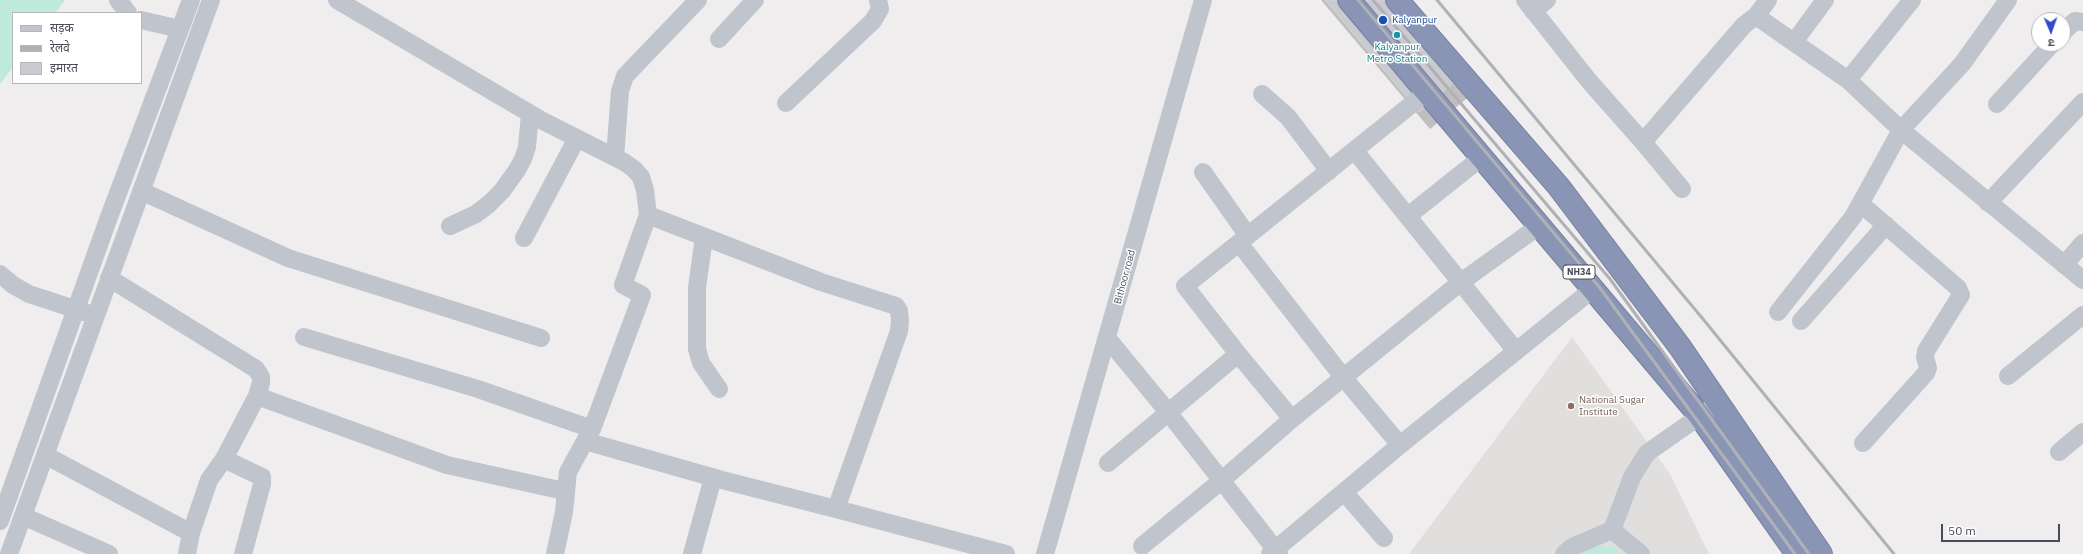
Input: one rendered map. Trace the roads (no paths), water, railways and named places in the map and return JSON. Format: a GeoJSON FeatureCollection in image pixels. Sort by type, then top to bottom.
{"type":"FeatureCollection","features":[{"type":"Feature","properties":{"kind":"highway","name":"NH34"},"geometry":{"type":"LineString","coordinates":[[1349,0],[1593,289],[1708,410],[1821,554]]}},
{"type":"Feature","properties":{"kind":"highway","name":"NH34"},"geometry":{"type":"LineString","coordinates":[[1397,0],[1559,187],[1680,348],[1708,410],[1796,554]]}},
{"type":"Feature","properties":{"kind":"street"},"geometry":{"type":"LineString","coordinates":[[118,0],[127,12]]}},
{"type":"Feature","properties":{"kind":"street"},"geometry":{"type":"LineString","coordinates":[[0,518],[76,309],[192,0]]}},
{"type":"Feature","properties":{"kind":"street"},"geometry":{"type":"LineString","coordinates":[[9,554],[211,0]]}},
{"type":"Feature","properties":{"kind":"street"},"geometry":{"type":"LineString","coordinates":[[337,0],[530,114],[615,157],[634,169],[640,177],[646,190],[648,215],[623,285],[642,295],[588,435],[572,462],[564,491],[564,512],[555,554]]}},
{"type":"Feature","properties":{"kind":"street"},"geometry":{"type":"LineString","coordinates":[[615,157],[620,91],[625,76],[698,0]]}},
{"type":"Feature","properties":{"kind":"street"},"geometry":{"type":"LineString","coordinates":[[719,39],[755,0]]}},
{"type":"Feature","properties":{"kind":"street"},"geometry":{"type":"LineString","coordinates":[[786,103],[873,21],[880,9],[878,0]]}},
{"type":"Feature","properties":{"kind":"street","name":"Bithoor road"},"geometry":{"type":"LineString","coordinates":[[1045,552],[1108,338],[1203,0]]}},
{"type":"Feature","properties":{"kind":"street"},"geometry":{"type":"LineString","coordinates":[[1547,0],[1529,6],[1589,81],[1682,189]]}},
{"type":"Feature","properties":{"kind":"street"},"geometry":{"type":"LineString","coordinates":[[1643,142],[1744,25],[1756,16],[1768,0]]}},
{"type":"Feature","properties":{"kind":"street"},"geometry":{"type":"LineString","coordinates":[[1794,42],[1825,0]]}},
{"type":"Feature","properties":{"kind":"street"},"geometry":{"type":"LineString","coordinates":[[1848,80],[1912,0]]}},
{"type":"Feature","properties":{"kind":"street"},"geometry":{"type":"LineString","coordinates":[[1778,312],[1853,217],[1901,130],[1962,64],[2008,0]]}},
{"type":"Feature","properties":{"kind":"street"},"geometry":{"type":"LineString","coordinates":[[1756,16],[1848,80],[1901,130],[2083,280]]}},
{"type":"Feature","properties":{"kind":"street"},"geometry":{"type":"LineString","coordinates":[[142,20],[180,29]]}},
{"type":"Feature","properties":{"kind":"street"},"geometry":{"type":"LineString","coordinates":[[2071,25],[2075,21],[2083,22]]}},
{"type":"Feature","properties":{"kind":"street"},"geometry":{"type":"LineString","coordinates":[[1997,104],[2045,52]]}},
{"type":"Feature","properties":{"kind":"street"},"geometry":{"type":"LineString","coordinates":[[1292,419],[1238,354],[1185,286],[1427,92]]}},
{"type":"Feature","properties":{"kind":"street"},"geometry":{"type":"LineString","coordinates":[[1262,94],[1288,117],[1329,171]]}},
{"type":"Feature","properties":{"kind":"street"},"geometry":{"type":"LineString","coordinates":[[1988,203],[2083,102]]}},
{"type":"Feature","properties":{"kind":"street"},"geometry":{"type":"LineString","coordinates":[[450,226],[476,214],[489,204],[513,176],[523,159],[527,147],[530,114]]}},
{"type":"Feature","properties":{"kind":"street"},"geometry":{"type":"LineString","coordinates":[[524,238],[576,138]]}},
{"type":"Feature","properties":{"kind":"street"},"geometry":{"type":"LineString","coordinates":[[1355,151],[1516,351]]}},
{"type":"Feature","properties":{"kind":"street"},"geometry":{"type":"LineString","coordinates":[[1408,216],[1482,157]]}},
{"type":"Feature","properties":{"kind":"street"},"geometry":{"type":"LineString","coordinates":[[1203,172],[1243,239],[1343,377],[1400,445]]}},
{"type":"Feature","properties":{"kind":"street"},"geometry":{"type":"LineString","coordinates":[[141,191],[288,258],[541,338]]}},
{"type":"Feature","properties":{"kind":"street"},"geometry":{"type":"LineString","coordinates":[[1861,204],[1958,288],[1961,294],[1926,352],[1925,357],[1928,368],[1926,373],[1864,443]]}},
{"type":"Feature","properties":{"kind":"street"},"geometry":{"type":"LineString","coordinates":[[648,215],[821,282],[896,306],[899,311],[899,331],[836,509]]}},
{"type":"Feature","properties":{"kind":"street"},"geometry":{"type":"LineString","coordinates":[[1802,321],[1886,225]]}},
{"type":"Feature","properties":{"kind":"street"},"geometry":{"type":"LineString","coordinates":[[1142,546],[1343,377],[1461,282],[1539,226]]}},
{"type":"Feature","properties":{"kind":"street"},"geometry":{"type":"LineString","coordinates":[[704,237],[697,288],[697,349],[701,363],[719,389]]}},
{"type":"Feature","properties":{"kind":"street"},"geometry":{"type":"LineString","coordinates":[[2064,265],[2083,242]]}},
{"type":"Feature","properties":{"kind":"street"},"geometry":{"type":"LineString","coordinates":[[0,274],[12,285],[29,294],[96,317]]}},
{"type":"Feature","properties":{"kind":"street"},"geometry":{"type":"LineString","coordinates":[[110,278],[256,369],[261,377],[261,383],[257,396],[224,459],[210,480],[191,534],[187,554]]}},
{"type":"Feature","properties":{"kind":"street"},"geometry":{"type":"LineString","coordinates":[[1108,338],[1168,412],[1275,553],[1400,445],[1593,289]]}},
{"type":"Feature","properties":{"kind":"street"},"geometry":{"type":"LineString","coordinates":[[2008,376],[2083,315]]}},
{"type":"Feature","properties":{"kind":"street"},"geometry":{"type":"LineString","coordinates":[[304,337],[478,389],[588,435],[714,478],[1006,554]]}},
{"type":"Feature","properties":{"kind":"street"},"geometry":{"type":"LineString","coordinates":[[1108,463],[1238,354]]}},
{"type":"Feature","properties":{"kind":"street"},"geometry":{"type":"LineString","coordinates":[[257,396],[448,465],[564,491]]}},
{"type":"Feature","properties":{"kind":"street"},"geometry":{"type":"LineString","coordinates":[[1564,554],[1572,547],[1612,530],[1632,477],[1646,454],[1708,410]]}},
{"type":"Feature","properties":{"kind":"street"},"geometry":{"type":"LineString","coordinates":[[2059,452],[2083,432]]}},
{"type":"Feature","properties":{"kind":"street"},"geometry":{"type":"LineString","coordinates":[[45,455],[191,534]]}},
{"type":"Feature","properties":{"kind":"street"},"geometry":{"type":"LineString","coordinates":[[224,459],[257,473],[262,477],[262,484],[243,554]]}},
{"type":"Feature","properties":{"kind":"street"},"geometry":{"type":"LineString","coordinates":[[692,554],[714,478]]}},
{"type":"Feature","properties":{"kind":"street"},"geometry":{"type":"LineString","coordinates":[[1344,492],[1384,538]]}},
{"type":"Feature","properties":{"kind":"street"},"geometry":{"type":"LineString","coordinates":[[23,516],[109,554]]}},
{"type":"Feature","properties":{"kind":"street"},"geometry":{"type":"LineString","coordinates":[[1612,530],[1641,554]]}},
{"type":"Feature","properties":{"kind":"railway"},"geometry":{"type":"LineString","coordinates":[[1358,0],[1600,288],[1795,554]]}},
{"type":"Feature","properties":{"kind":"railway"},"geometry":{"type":"LineString","coordinates":[[1373,0],[1610,279],[1809,554]]}},
{"type":"Feature","properties":{"kind":"railway"},"geometry":{"type":"LineString","coordinates":[[1437,0],[1703,319],[1894,554]]}},
{"type":"Feature","properties":{"kind":"place","name":"Kalyanpur"},"geometry":{"type":"Point","coordinates":[1383,20]}},
{"type":"Feature","properties":{"kind":"place","name":"Kalyanpur Metro Station"},"geometry":{"type":"Point","coordinates":[1397,35]}},
{"type":"Feature","properties":{"kind":"place","name":"National Sugar Institute"},"geometry":{"type":"Point","coordinates":[1571,406]}}]}
